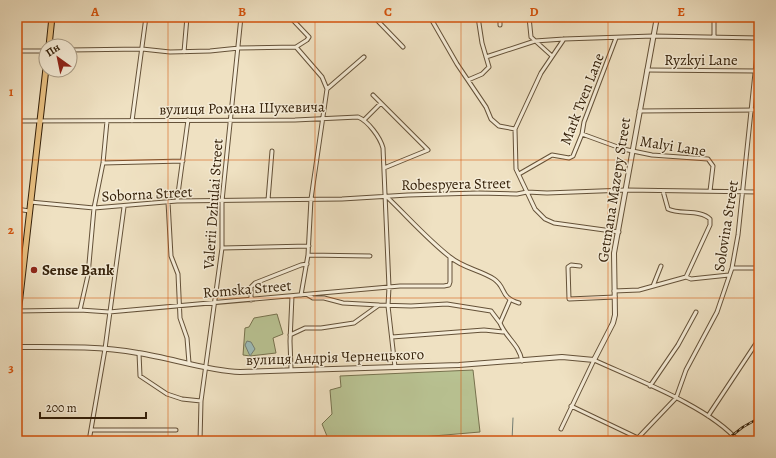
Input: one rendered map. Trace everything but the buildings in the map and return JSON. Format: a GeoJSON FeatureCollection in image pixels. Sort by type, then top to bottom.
{"type":"FeatureCollection","features":[{"type":"Feature","properties":{"kind":"main road"},"geometry":{"type":"LineString","coordinates":[[50,38],[52,17]]}},
{"type":"Feature","properties":{"kind":"main road"},"geometry":{"type":"LineString","coordinates":[[17,323],[18,302],[45,78]]}},
{"type":"Feature","properties":{"kind":"street"},"geometry":{"type":"LineString","coordinates":[[132,121],[146,17]]}},
{"type":"Feature","properties":{"kind":"street"},"geometry":{"type":"LineString","coordinates":[[184,52],[187,17]]}},
{"type":"Feature","properties":{"kind":"street","name":"Valerii Dzhulai Street"},"geometry":{"type":"LineString","coordinates":[[200,441],[201,401],[222,248],[222,201],[242,17]]}},
{"type":"Feature","properties":{"kind":"street"},"geometry":{"type":"LineString","coordinates":[[78,50],[142,49],[184,52],[239,48],[296,47],[309,37],[290,17]]}},
{"type":"Feature","properties":{"kind":"street"},"geometry":{"type":"LineString","coordinates":[[374,17],[403,47]]}},
{"type":"Feature","properties":{"kind":"street"},"geometry":{"type":"LineString","coordinates":[[430,17],[491,119],[499,126],[515,129]]}},
{"type":"Feature","properties":{"kind":"street"},"geometry":{"type":"LineString","coordinates":[[468,80],[488,70],[489,64],[486,57],[478,17]]}},
{"type":"Feature","properties":{"kind":"street"},"geometry":{"type":"LineString","coordinates":[[500,17],[500,25]]}},
{"type":"Feature","properties":{"kind":"street"},"geometry":{"type":"LineString","coordinates":[[529,17],[530,34],[535,41],[552,56]]}},
{"type":"Feature","properties":{"kind":"street","name":"Getmana Mazepy Street"},"geometry":{"type":"LineString","coordinates":[[561,429],[615,315],[614,253],[657,17]]}},
{"type":"Feature","properties":{"kind":"street"},"geometry":{"type":"LineString","coordinates":[[714,17],[714,37]]}},
{"type":"Feature","properties":{"kind":"street"},"geometry":{"type":"LineString","coordinates":[[486,57],[535,41],[564,38],[653,36],[759,37]]}},
{"type":"Feature","properties":{"kind":"street","name":"Solovina Street"},"geometry":{"type":"LineString","coordinates":[[637,440],[676,398],[686,370],[717,312],[732,268],[743,191],[759,37]]}},
{"type":"Feature","properties":{"kind":"street"},"geometry":{"type":"LineString","coordinates":[[564,38],[552,56],[515,129],[514,162],[535,209],[544,219],[554,223],[619,232]]}},
{"type":"Feature","properties":{"kind":"street","name":"Mark Tven Lane"},"geometry":{"type":"LineString","coordinates":[[519,174],[552,155],[572,157],[582,134],[584,122],[616,38]]}},
{"type":"Feature","properties":{"kind":"street"},"geometry":{"type":"LineString","coordinates":[[296,47],[322,77],[327,89],[312,199],[307,264],[301,295]]}},
{"type":"Feature","properties":{"kind":"street"},"geometry":{"type":"LineString","coordinates":[[17,51],[38,51]]}},
{"type":"Feature","properties":{"kind":"street"},"geometry":{"type":"LineString","coordinates":[[327,89],[364,57]]}},
{"type":"Feature","properties":{"kind":"street","name":"Ryzkyi Lane"},"geometry":{"type":"LineString","coordinates":[[647,70],[755,71]]}},
{"type":"Feature","properties":{"kind":"street"},"geometry":{"type":"LineString","coordinates":[[373,95],[428,150],[384,168]]}},
{"type":"Feature","properties":{"kind":"street"},"geometry":{"type":"LineString","coordinates":[[381,103],[364,120],[382,143],[386,196],[389,287],[388,306],[395,367]]}},
{"type":"Feature","properties":{"kind":"street"},"geometry":{"type":"LineString","coordinates":[[639,111],[759,110]]}},
{"type":"Feature","properties":{"kind":"street","name":"вулиця Романа Шухевича"},"geometry":{"type":"LineString","coordinates":[[17,122],[358,117],[364,120]]}},
{"type":"Feature","properties":{"kind":"street"},"geometry":{"type":"LineString","coordinates":[[177,201],[188,120]]}},
{"type":"Feature","properties":{"kind":"street"},"geometry":{"type":"LineString","coordinates":[[80,310],[88,275],[94,208],[103,163],[106,121]]}},
{"type":"Feature","properties":{"kind":"street","name":"Malyi Lane"},"geometry":{"type":"LineString","coordinates":[[582,134],[652,155],[708,159],[713,166],[710,191]]}},
{"type":"Feature","properties":{"kind":"street"},"geometry":{"type":"LineString","coordinates":[[268,200],[272,151]]}},
{"type":"Feature","properties":{"kind":"street"},"geometry":{"type":"LineString","coordinates":[[103,163],[182,161]]}},
{"type":"Feature","properties":{"kind":"street","name":"Robespyera Street"},"geometry":{"type":"LineString","coordinates":[[386,196],[478,193],[516,194],[527,192],[547,193],[626,190],[759,192]]}},
{"type":"Feature","properties":{"kind":"street"},"geometry":{"type":"LineString","coordinates":[[663,191],[668,209],[699,214],[710,219],[710,225],[686,277]]}},
{"type":"Feature","properties":{"kind":"street"},"geometry":{"type":"LineString","coordinates":[[386,196],[450,257],[468,268],[494,279],[510,300],[519,302]]}},
{"type":"Feature","properties":{"kind":"street","name":"Soborna Street"},"geometry":{"type":"LineString","coordinates":[[30,202],[94,208],[124,207],[177,201],[312,199],[386,196]]}},
{"type":"Feature","properties":{"kind":"street"},"geometry":{"type":"LineString","coordinates":[[168,202],[171,256],[178,274],[180,318],[187,338],[189,363]]}},
{"type":"Feature","properties":{"kind":"street"},"geometry":{"type":"LineString","coordinates":[[89,441],[105,349],[108,312],[124,207]]}},
{"type":"Feature","properties":{"kind":"street"},"geometry":{"type":"LineString","coordinates":[[17,210],[29,211]]}},
{"type":"Feature","properties":{"kind":"street"},"geometry":{"type":"LineString","coordinates":[[222,248],[309,246]]}},
{"type":"Feature","properties":{"kind":"street"},"geometry":{"type":"LineString","coordinates":[[308,255],[370,256]]}},
{"type":"Feature","properties":{"kind":"street","name":"Romska Street"},"geometry":{"type":"LineString","coordinates":[[18,311],[80,310],[108,312],[389,287],[449,285],[450,257]]}},
{"type":"Feature","properties":{"kind":"street"},"geometry":{"type":"LineString","coordinates":[[251,300],[251,286],[255,283],[307,264]]}},
{"type":"Feature","properties":{"kind":"street"},"geometry":{"type":"LineString","coordinates":[[580,266],[571,265],[568,267],[569,299],[615,297]]}},
{"type":"Feature","properties":{"kind":"street"},"geometry":{"type":"LineString","coordinates":[[653,286],[660,266]]}},
{"type":"Feature","properties":{"kind":"street"},"geometry":{"type":"LineString","coordinates":[[732,268],[759,268]]}},
{"type":"Feature","properties":{"kind":"street"},"geometry":{"type":"LineString","coordinates":[[614,291],[639,290],[686,277],[691,279],[729,275]]}},
{"type":"Feature","properties":{"kind":"street"},"geometry":{"type":"LineString","coordinates":[[307,294],[313,298],[324,298],[343,303],[388,306],[456,305],[491,311],[500,323],[503,332],[517,346],[522,361]]}},
{"type":"Feature","properties":{"kind":"street"},"geometry":{"type":"LineString","coordinates":[[291,369],[290,335],[292,296]]}},
{"type":"Feature","properties":{"kind":"street"},"geometry":{"type":"LineString","coordinates":[[500,323],[510,300]]}},
{"type":"Feature","properties":{"kind":"street"},"geometry":{"type":"LineString","coordinates":[[290,335],[304,328],[321,328],[354,323],[379,305]]}},
{"type":"Feature","properties":{"kind":"street"},"geometry":{"type":"LineString","coordinates":[[650,386],[678,345],[696,312]]}},
{"type":"Feature","properties":{"kind":"street"},"geometry":{"type":"LineString","coordinates":[[392,337],[484,330],[503,332]]}},
{"type":"Feature","properties":{"kind":"street"},"geometry":{"type":"LineString","coordinates":[[708,416],[759,339]]}},
{"type":"Feature","properties":{"kind":"street","name":"вулиця Андрія Чернецького"},"geometry":{"type":"LineString","coordinates":[[17,347],[105,349],[139,353],[189,363],[217,371],[240,372],[291,369],[395,367],[522,361],[562,357],[594,360],[676,398],[708,416],[733,434],[738,441]]}},
{"type":"Feature","properties":{"kind":"street"},"geometry":{"type":"LineString","coordinates":[[139,353],[140,376],[167,394],[182,399],[201,401]]}},
{"type":"Feature","properties":{"kind":"street"},"geometry":{"type":"LineString","coordinates":[[571,406],[637,440]]}},
{"type":"Feature","properties":{"kind":"street"},"geometry":{"type":"LineString","coordinates":[[91,430],[176,430]]}},
{"type":"Feature","properties":{"kind":"street"},"geometry":{"type":"LineString","coordinates":[[751,441],[759,438]]}},
{"type":"Feature","properties":{"kind":"green space"},"geometry":{"type":"Polygon","coordinates":[[[277,314],[283,334],[273,338],[276,353],[250,356],[243,355],[245,328],[249,327],[254,318],[277,314]]]}},
{"type":"Feature","properties":{"kind":"green space"},"geometry":{"type":"Polygon","coordinates":[[[473,370],[480,432],[375,441],[329,441],[322,424],[332,414],[330,390],[341,387],[340,376],[473,370]]]}},
{"type":"Feature","properties":{"kind":"water"},"geometry":{"type":"Polygon","coordinates":[[[247,341],[251,342],[255,349],[250,356],[245,345],[247,341]]]}},
{"type":"Feature","properties":{"kind":"waterway"},"geometry":{"type":"LineString","coordinates":[[512,441],[513,418]]}},
{"type":"Feature","properties":{"kind":"railway"},"geometry":{"type":"LineString","coordinates":[[725,441],[743,427],[759,418]]}},
{"type":"Feature","properties":{"kind":"place","name":"Sense Bank"},"geometry":{"type":"Point","coordinates":[34,270]}}]}
